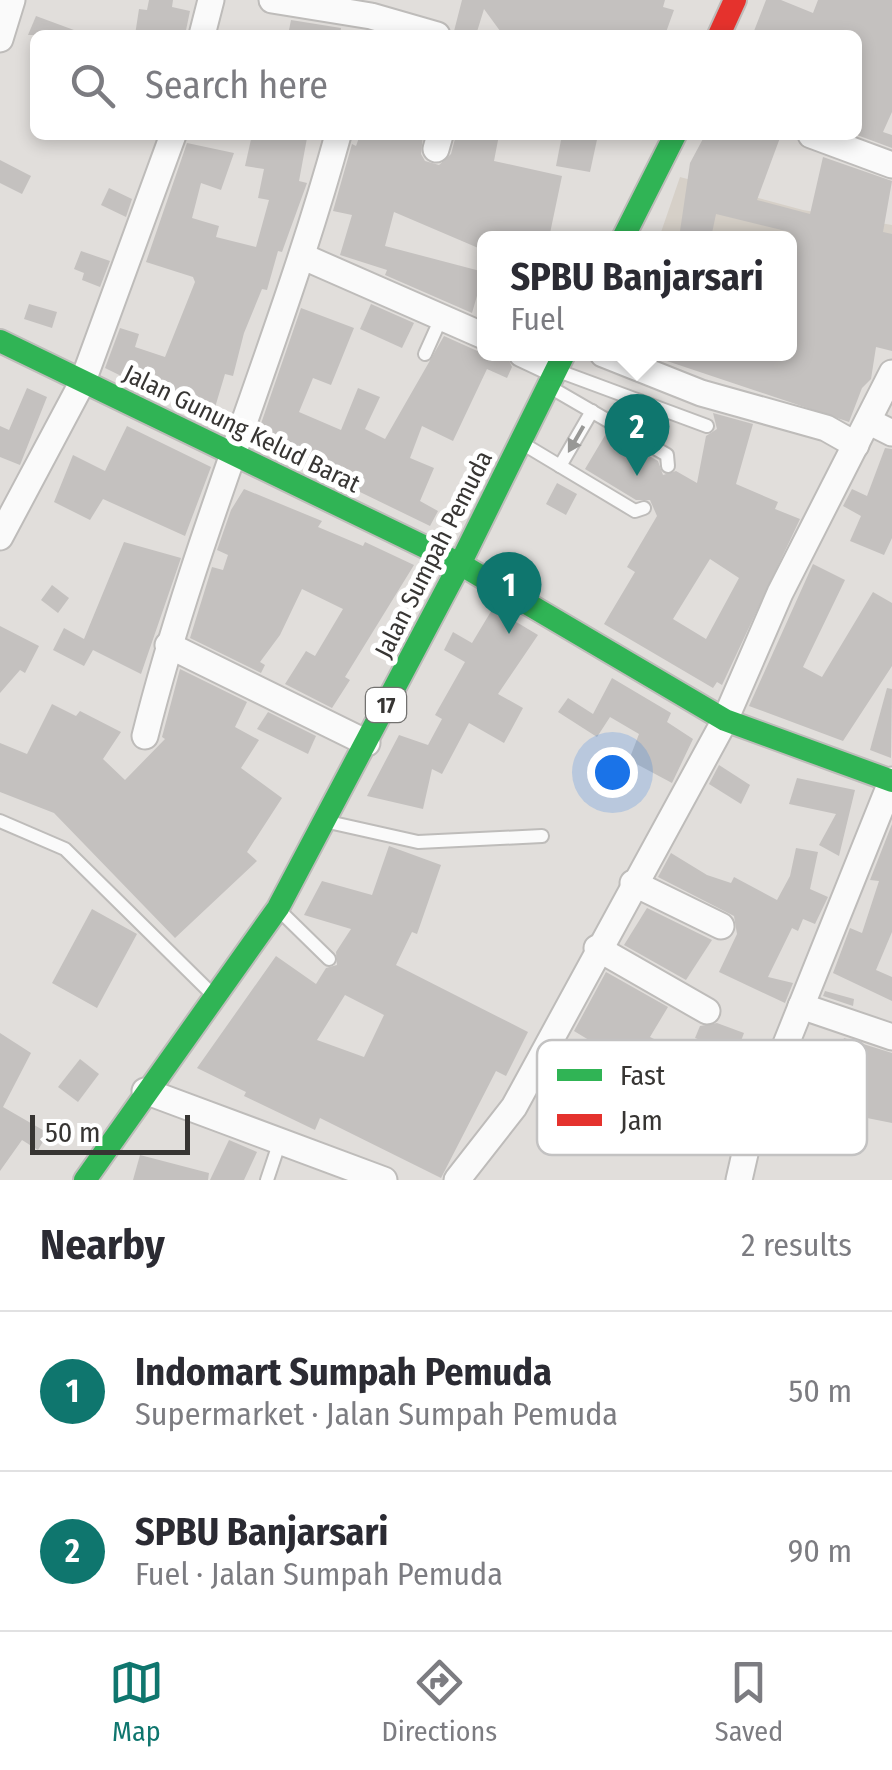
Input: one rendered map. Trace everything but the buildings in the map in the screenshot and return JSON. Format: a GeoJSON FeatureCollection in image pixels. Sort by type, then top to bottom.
{"type":"FeatureCollection","features":[{"type":"Feature","properties":{"kind":"main road"},"geometry":{"type":"LineString","coordinates":[[721,30],[736,0]]}},
{"type":"Feature","properties":{"kind":"main road"},"geometry":{"type":"LineString","coordinates":[[627,231],[673,140]]}},
{"type":"Feature","properties":{"kind":"main road","name":"Jalan Gunung Kelud Barat"},"geometry":{"type":"LineString","coordinates":[[0,341],[460,564],[725,720],[892,780]]}},
{"type":"Feature","properties":{"kind":"main road","name":"Jalan Sumpah Pemuda"},"geometry":{"type":"LineString","coordinates":[[85,1180],[150,1083],[184,1042],[278,908],[460,564],[556,370]]}},
{"type":"Feature","properties":{"kind":"street"},"geometry":{"type":"LineString","coordinates":[[0,39],[12,0]]}},
{"type":"Feature","properties":{"kind":"street"},"geometry":{"type":"LineString","coordinates":[[203,30],[212,0]]}},
{"type":"Feature","properties":{"kind":"street"},"geometry":{"type":"LineString","coordinates":[[272,0],[370,17],[418,30]]}},
{"type":"Feature","properties":{"kind":"street"},"geometry":{"type":"LineString","coordinates":[[0,537],[83,381],[171,140]]}},
{"type":"Feature","properties":{"kind":"street"},"geometry":{"type":"LineString","coordinates":[[145,736],[168,644],[304,257],[337,140]]}},
{"type":"Feature","properties":{"kind":"street"},"geometry":{"type":"LineString","coordinates":[[824,140],[892,165]]}},
{"type":"Feature","properties":{"kind":"street"},"geometry":{"type":"LineString","coordinates":[[304,257],[477,333]]}},
{"type":"Feature","properties":{"kind":"street"},"geometry":{"type":"LineString","coordinates":[[620,361],[701,393],[826,428],[856,446]]}},
{"type":"Feature","properties":{"kind":"street"},"geometry":{"type":"LineString","coordinates":[[549,1040],[725,720],[780,593],[892,373]]}},
{"type":"Feature","properties":{"kind":"street"},"geometry":{"type":"LineString","coordinates":[[868,422],[892,433]]}},
{"type":"Feature","properties":{"kind":"street"},"geometry":{"type":"LineString","coordinates":[[168,644],[366,743]]}},
{"type":"Feature","properties":{"kind":"street"},"geometry":{"type":"LineString","coordinates":[[788,1040],[892,780]]}},
{"type":"Feature","properties":{"kind":"street"},"geometry":{"type":"LineString","coordinates":[[634,883],[721,926]]}},
{"type":"Feature","properties":{"kind":"street"},"geometry":{"type":"LineString","coordinates":[[597,948],[708,1011]]}},
{"type":"Feature","properties":{"kind":"street"},"geometry":{"type":"LineString","coordinates":[[801,1006],[892,1037]]}},
{"type":"Feature","properties":{"kind":"street"},"geometry":{"type":"LineString","coordinates":[[457,1180],[520,1096],[537,1063]]}},
{"type":"Feature","properties":{"kind":"street"},"geometry":{"type":"LineString","coordinates":[[150,1083],[280,1141],[384,1180]]}},
{"type":"Feature","properties":{"kind":"lane"},"geometry":{"type":"LineString","coordinates":[[425,354],[442,316]]}},
{"type":"Feature","properties":{"kind":"lane"},"geometry":{"type":"LineString","coordinates":[[556,370],[592,411],[667,455],[668,466]]}},
{"type":"Feature","properties":{"kind":"lane"},"geometry":{"type":"LineString","coordinates":[[556,370],[707,426]]}},
{"type":"Feature","properties":{"kind":"lane"},"geometry":{"type":"LineString","coordinates":[[560,466],[592,411]]}},
{"type":"Feature","properties":{"kind":"lane"},"geometry":{"type":"LineString","coordinates":[[520,442],[635,511],[644,508]]}},
{"type":"Feature","properties":{"kind":"lane"},"geometry":{"type":"LineString","coordinates":[[0,821],[64,849],[214,998]]}},
{"type":"Feature","properties":{"kind":"lane"},"geometry":{"type":"LineString","coordinates":[[326,822],[418,842],[542,836]]}},
{"type":"Feature","properties":{"kind":"lane"},"geometry":{"type":"LineString","coordinates":[[278,908],[329,959]]}},
{"type":"Feature","properties":{"kind":"lane"},"geometry":{"type":"LineString","coordinates":[[266,1180],[280,1141]]}},
{"type":"Feature","properties":{"kind":"shaded area"},"geometry":{"type":"Polygon","coordinates":[[[680,177],[803,210],[892,225],[892,318],[797,293],[797,231],[661,231],[680,177]]]}},
{"type":"Feature","properties":{"kind":"traffic: fast"},"geometry":{"type":"LineString","coordinates":[[627,231],[672,140]]}},
{"type":"Feature","properties":{"kind":"traffic: fast"},"geometry":{"type":"LineString","coordinates":[[0,341],[460,564],[725,720],[892,781]]}},
{"type":"Feature","properties":{"kind":"traffic: fast"},"geometry":{"type":"LineString","coordinates":[[85,1180],[278,908],[460,564],[561,361]]}},
{"type":"Feature","properties":{"kind":"traffic: jam"},"geometry":{"type":"LineString","coordinates":[[721,30],[735,0]]}},
{"type":"Feature","properties":{"kind":"place","name":"SPBU Banjarsari"},"geometry":{"type":"Point","coordinates":[637,476]}},
{"type":"Feature","properties":{"kind":"place","name":"Indomart Sumpah Pemuda"},"geometry":{"type":"Point","coordinates":[509,634]}}]}
